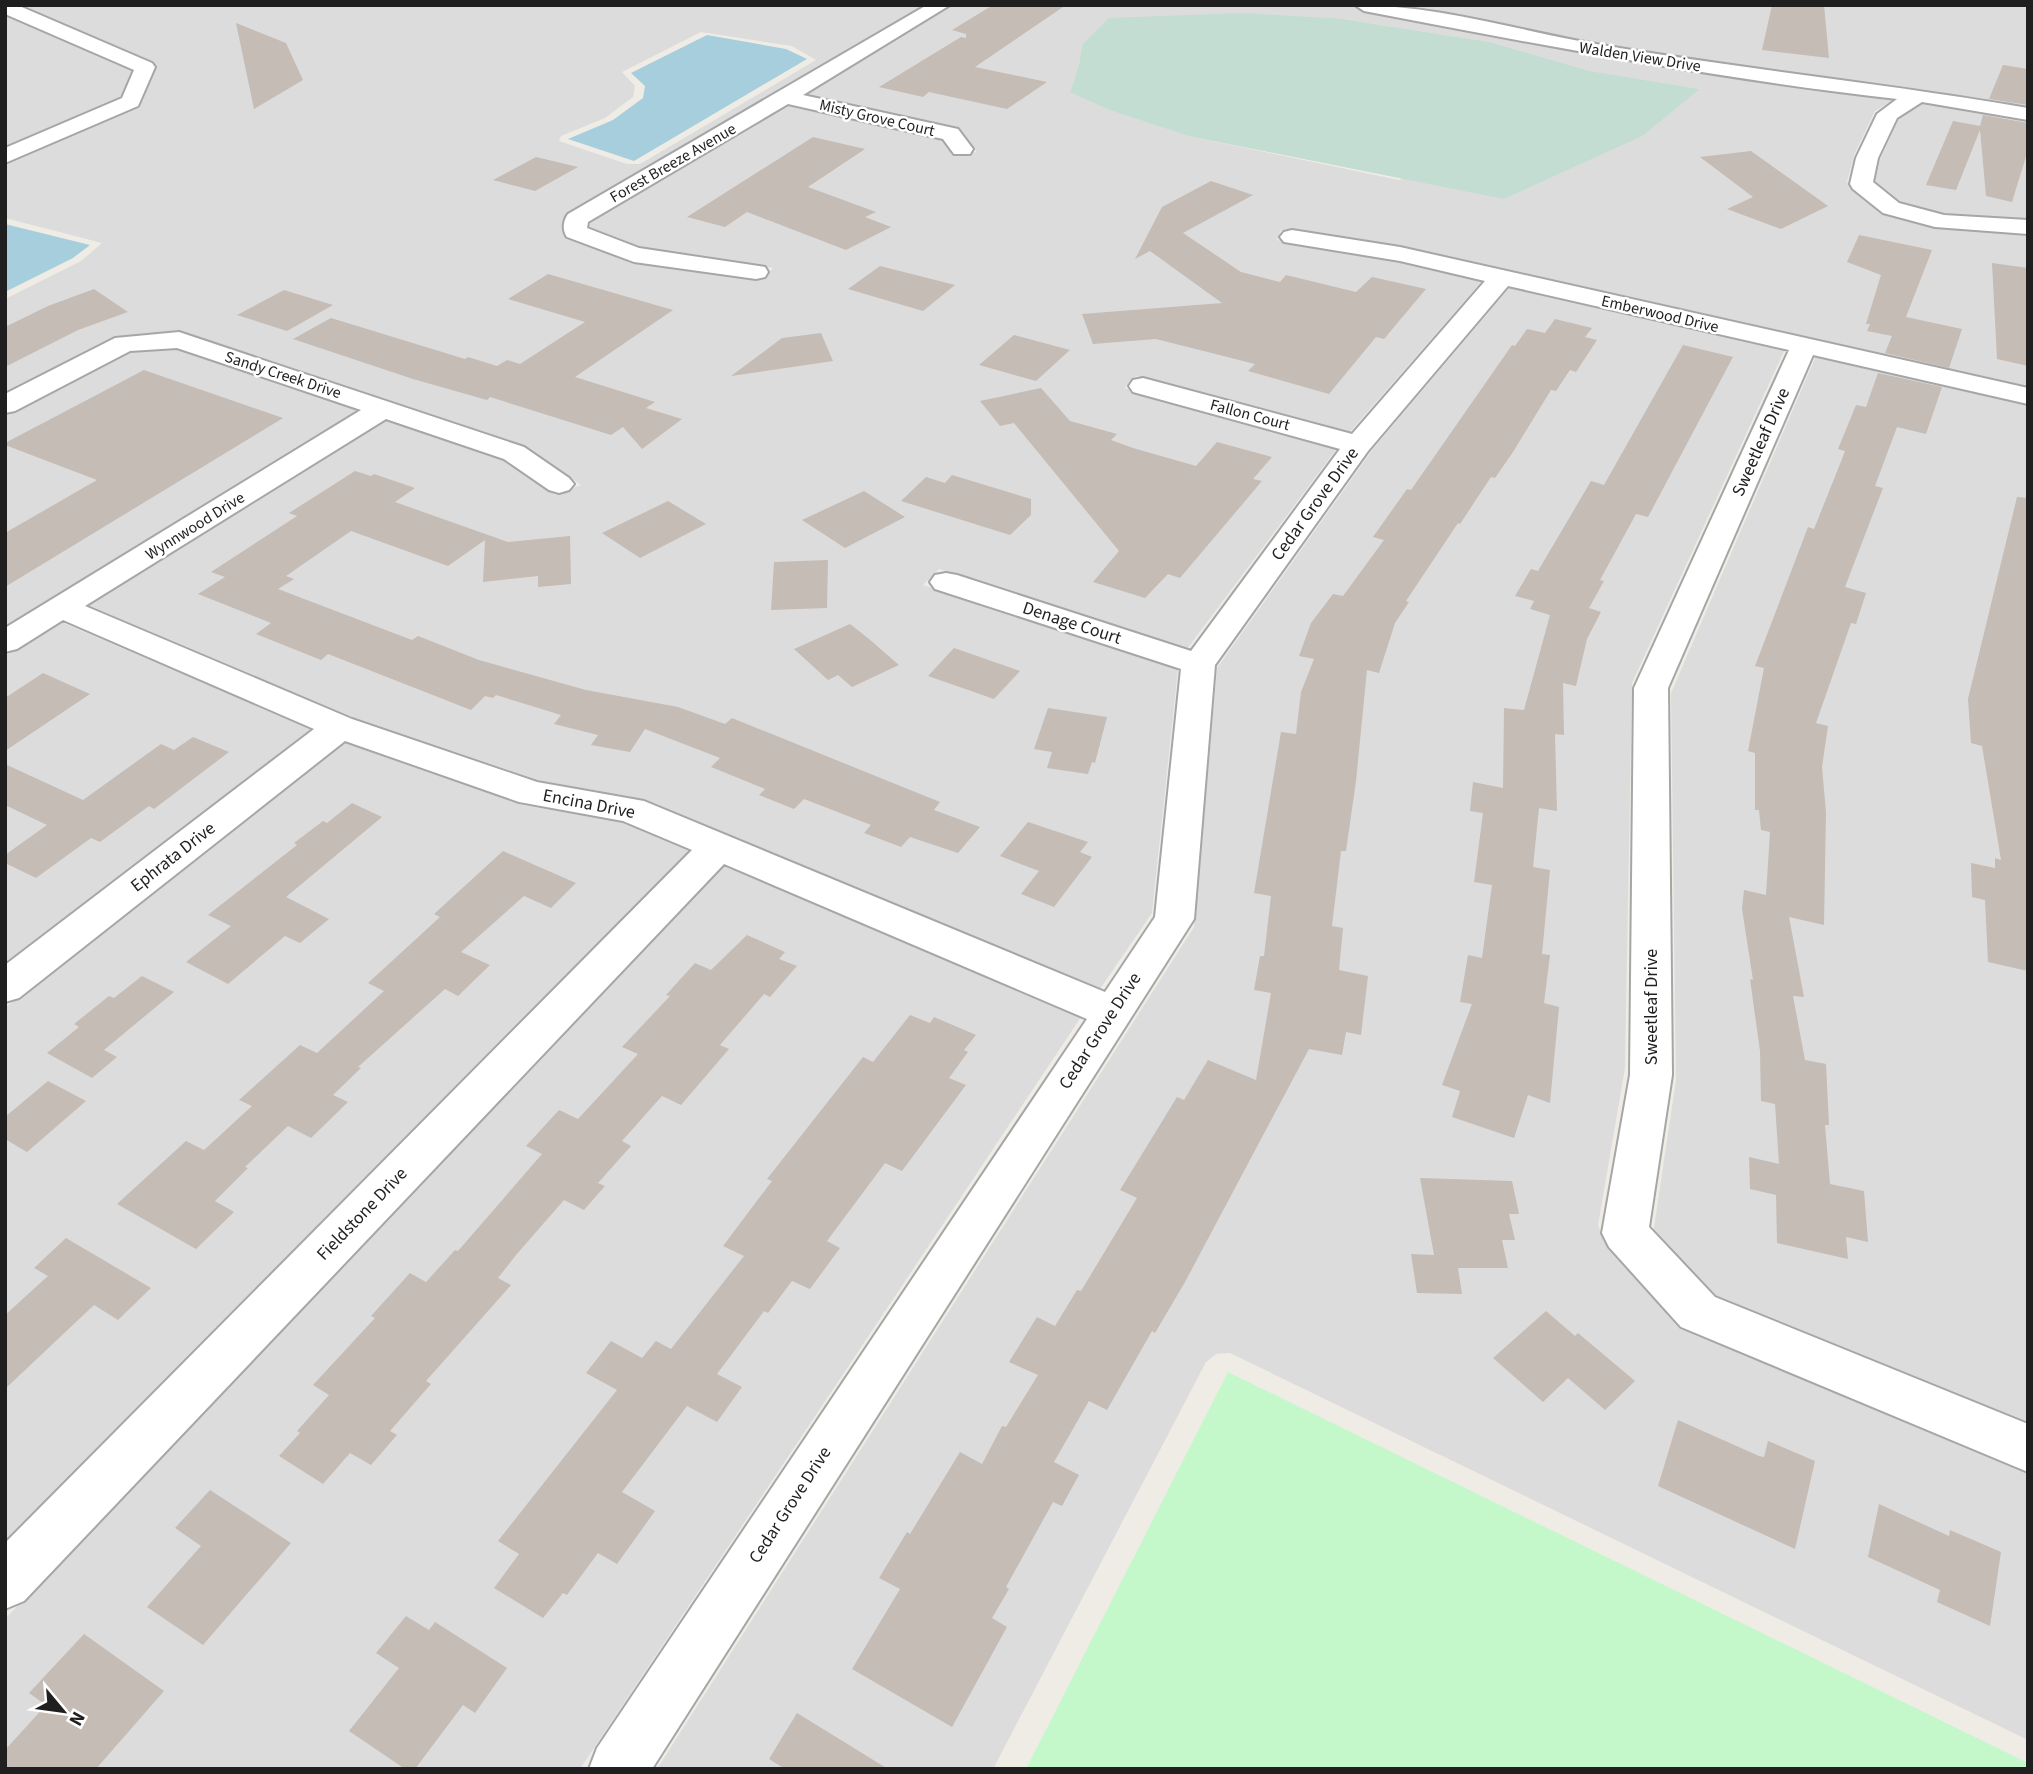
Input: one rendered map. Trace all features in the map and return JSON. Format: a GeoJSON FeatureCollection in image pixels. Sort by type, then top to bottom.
{"type":"FeatureCollection","features":[{"type":"Feature","properties":{"kind":"street","name":"Forest Breeze Avenue"},"geometry":{"type":"LineString","coordinates":[[756,272],[634,255],[575,232],[576,219],[941,5]]}},
{"type":"Feature","properties":{"kind":"street","name":"Walden View Drive"},"geometry":{"type":"LineString","coordinates":[[1364,5],[1596,50],[1783,80],[1918,95],[2028,114]]}},
{"type":"Feature","properties":{"kind":"street"},"geometry":{"type":"LineString","coordinates":[[5,7],[145,67],[131,102],[5,156]]}},
{"type":"Feature","properties":{"kind":"street"},"geometry":{"type":"LineString","coordinates":[[1918,95],[1888,114],[1867,158],[1861,184],[1891,208],[1943,222],[2028,227]]}},
{"type":"Feature","properties":{"kind":"street","name":"Misty Grove Court"},"geometry":{"type":"LineString","coordinates":[[786,97],[950,134],[962,149]]}},
{"type":"Feature","properties":{"kind":"street","name":"Emberwood Drive"},"geometry":{"type":"LineString","coordinates":[[1292,237],[1400,254],[2028,396]]}},
{"type":"Feature","properties":{"kind":"street","name":"Cedar Grove Drive"},"geometry":{"type":"LineString","coordinates":[[618,1769],[1174,919],[1198,664],[1358,445],[1502,278]]}},
{"type":"Feature","properties":{"kind":"street","name":"Sandy Creek Drive"},"geometry":{"type":"LineString","coordinates":[[5,405],[124,344],[178,340],[514,453],[559,484]]}},
{"type":"Feature","properties":{"kind":"street","name":"Sweetleaf Drive"},"geometry":{"type":"LineString","coordinates":[[1803,346],[1651,688],[1651,1074],[1625,1234],[1698,1312],[2028,1448]]}},
{"type":"Feature","properties":{"kind":"street","name":"Fallon Court"},"geometry":{"type":"LineString","coordinates":[[1143,386],[1358,445]]}},
{"type":"Feature","properties":{"kind":"street","name":"Wynnwood Drive"},"geometry":{"type":"LineString","coordinates":[[5,642],[384,408]]}},
{"type":"Feature","properties":{"kind":"street","name":"Denage Court"},"geometry":{"type":"LineString","coordinates":[[946,582],[1198,664]]}},
{"type":"Feature","properties":{"kind":"street","name":"Encina Drive"},"geometry":{"type":"LineString","coordinates":[[62,608],[340,727],[532,793],[631,810],[1112,1012]]}},
{"type":"Feature","properties":{"kind":"street","name":"Ephrata Drive"},"geometry":{"type":"LineString","coordinates":[[5,987],[340,727]]}},
{"type":"Feature","properties":{"kind":"street","name":"Fieldstone Drive"},"geometry":{"type":"LineString","coordinates":[[5,1582],[719,846]]}},
{"type":"Feature","properties":{"kind":"shaded area"},"geometry":{"type":"Polygon","coordinates":[[[16,5],[929,5],[563,219],[562,232],[566,236],[624,259],[764,279],[773,268],[641,250],[589,229],[589,220],[790,102],[940,137],[954,155],[977,152],[961,133],[801,95],[953,5],[1346,5],[1594,54],[1899,97],[1875,111],[1854,155],[1847,182],[1879,208],[2028,232],[2028,390],[1405,249],[1281,230],[1277,240],[1397,259],[1483,280],[1348,434],[1136,376],[1124,388],[1338,447],[1187,649],[939,569],[923,585],[1178,669],[1152,913],[1100,989],[643,799],[541,781],[353,717],[88,605],[386,419],[502,459],[555,495],[581,485],[524,446],[189,334],[125,338],[5,396],[5,299],[81,261],[102,243],[5,218],[5,162],[140,104],[156,66],[16,5]],[[1343,19],[1082,45],[1070,91],[1109,110],[1188,136],[1399,180],[1699,89],[1590,71],[1490,42],[1343,19]],[[701,32],[622,72],[635,86],[633,97],[605,118],[561,136],[559,141],[627,164],[640,164],[816,60],[792,46],[701,32]]]}},
{"type":"Feature","properties":{"kind":"shaded area"},"geometry":{"type":"Polygon","coordinates":[[[1382,5],[2028,5],[2028,110],[1911,90],[1599,47],[1382,5]]]}},
{"type":"Feature","properties":{"kind":"shaded area"},"geometry":{"type":"Polygon","coordinates":[[[5,14],[133,68],[120,101],[5,150],[5,14]]]}},
{"type":"Feature","properties":{"kind":"shaded area"},"geometry":{"type":"Polygon","coordinates":[[[1926,100],[2028,118],[2028,221],[1943,217],[1901,205],[1874,185],[1880,160],[1900,116],[1926,100]]]}},
{"type":"Feature","properties":{"kind":"shaded area"},"geometry":{"type":"Polygon","coordinates":[[[1511,286],[1785,349],[1632,683],[1625,1068],[1598,1225],[1604,1241],[1677,1320],[1693,1332],[2028,1472],[2028,1740],[1230,1353],[1216,1354],[1206,1362],[993,1769],[657,1769],[1194,927],[1217,668],[1373,449],[1511,286]]]}},
{"type":"Feature","properties":{"kind":"shaded area"},"geometry":{"type":"Polygon","coordinates":[[[172,347],[362,411],[5,629],[5,415],[130,351],[172,347]]]}},
{"type":"Feature","properties":{"kind":"shaded area"},"geometry":{"type":"Polygon","coordinates":[[[1816,356],[2028,403],[2028,1426],[1713,1297],[1653,1234],[1676,1080],[1671,693],[1816,356]]]}},
{"type":"Feature","properties":{"kind":"shaded area"},"geometry":{"type":"Polygon","coordinates":[[[61,622],[313,730],[5,967],[5,656],[61,622]]]}},
{"type":"Feature","properties":{"kind":"shaded area"},"geometry":{"type":"Polygon","coordinates":[[[343,742],[521,805],[622,822],[690,850],[5,1546],[5,1008],[343,742]]]}},
{"type":"Feature","properties":{"kind":"shaded area"},"geometry":{"type":"Polygon","coordinates":[[[725,865],[1081,1017],[580,1769],[5,1769],[5,1619],[725,865]]]}},
{"type":"Feature","properties":{"kind":"green space"},"geometry":{"type":"Polygon","coordinates":[[[1243,13],[1343,19],[1490,42],[1590,71],[1700,89],[1642,136],[1504,199],[1188,136],[1109,110],[1070,92],[1082,45],[1109,18],[1243,13]]]}},
{"type":"Feature","properties":{"kind":"green space"},"geometry":{"type":"Polygon","coordinates":[[[1228,1372],[2028,1763],[2028,1769],[1026,1769],[1228,1372]]]}},
{"type":"Feature","properties":{"kind":"water"},"geometry":{"type":"Polygon","coordinates":[[[707,35],[786,49],[807,59],[634,161],[568,139],[613,120],[643,98],[645,86],[631,73],[707,35]]]}},
{"type":"Feature","properties":{"kind":"water"},"geometry":{"type":"Polygon","coordinates":[[[5,224],[90,245],[73,258],[5,292],[5,224]]]}},
{"type":"Feature","properties":{"kind":"building"},"geometry":{"type":"Polygon","coordinates":[[[993,5],[1066,5],[975,67],[1047,82],[1007,109],[929,92],[923,97],[879,87],[961,37],[966,38],[966,34],[952,30],[993,5]]]}},
{"type":"Feature","properties":{"kind":"building"},"geometry":{"type":"Polygon","coordinates":[[[1772,5],[1824,5],[1829,58],[1762,50],[1772,5]]]}},
{"type":"Feature","properties":{"kind":"building"},"geometry":{"type":"Polygon","coordinates":[[[236,23],[286,43],[303,80],[254,109],[236,23]]]}},
{"type":"Feature","properties":{"kind":"building"},"geometry":{"type":"Polygon","coordinates":[[[2003,65],[2028,69],[2028,105],[1989,99],[2003,65]]]}},
{"type":"Feature","properties":{"kind":"building"},"geometry":{"type":"Polygon","coordinates":[[[1983,115],[2028,123],[2028,150],[2012,202],[1986,196],[1980,130],[1956,190],[1926,185],[1953,121],[1980,126],[1983,115]]]}},
{"type":"Feature","properties":{"kind":"building"},"geometry":{"type":"Polygon","coordinates":[[[813,137],[865,149],[808,187],[876,212],[865,217],[891,227],[846,250],[747,212],[725,227],[687,217],[813,137]]]}},
{"type":"Feature","properties":{"kind":"building"},"geometry":{"type":"Polygon","coordinates":[[[1751,151],[1828,206],[1781,229],[1727,209],[1753,197],[1700,157],[1751,151]]]}},
{"type":"Feature","properties":{"kind":"building"},"geometry":{"type":"Polygon","coordinates":[[[536,157],[578,167],[535,191],[493,180],[536,157]]]}},
{"type":"Feature","properties":{"kind":"building"},"geometry":{"type":"Polygon","coordinates":[[[1211,181],[1253,195],[1183,233],[1241,272],[1280,282],[1286,275],[1356,292],[1372,277],[1426,289],[1384,339],[1376,337],[1329,394],[1248,371],[1255,364],[1156,339],[1093,344],[1082,314],[1222,303],[1150,251],[1135,259],[1162,207],[1211,181]]]}},
{"type":"Feature","properties":{"kind":"building"},"geometry":{"type":"Polygon","coordinates":[[[1859,235],[1932,250],[1906,317],[1962,329],[1949,368],[1885,353],[1892,336],[1867,331],[1870,324],[1866,324],[1881,275],[1847,262],[1859,235]]]}},
{"type":"Feature","properties":{"kind":"building"},"geometry":{"type":"Polygon","coordinates":[[[1992,263],[2028,268],[2028,366],[1997,359],[1992,263]]]}},
{"type":"Feature","properties":{"kind":"building"},"geometry":{"type":"Polygon","coordinates":[[[880,266],[955,285],[923,311],[848,289],[880,266]]]}},
{"type":"Feature","properties":{"kind":"building"},"geometry":{"type":"Polygon","coordinates":[[[548,274],[673,310],[575,377],[655,402],[646,408],[682,419],[642,449],[623,427],[611,435],[490,397],[487,400],[413,379],[293,339],[331,318],[465,359],[468,357],[497,366],[507,360],[520,364],[585,322],[508,299],[548,274]]]}},
{"type":"Feature","properties":{"kind":"building"},"geometry":{"type":"Polygon","coordinates":[[[94,289],[128,312],[78,330],[5,367],[5,327],[48,306],[94,289]]]}},
{"type":"Feature","properties":{"kind":"building"},"geometry":{"type":"Polygon","coordinates":[[[284,290],[333,305],[287,331],[237,315],[284,290]]]}},
{"type":"Feature","properties":{"kind":"building"},"geometry":{"type":"Polygon","coordinates":[[[1555,319],[1592,328],[1585,337],[1597,340],[1576,372],[1570,370],[1556,391],[1551,390],[1513,452],[1495,478],[1491,477],[1406,601],[1409,602],[1395,623],[1379,673],[1367,670],[1356,781],[1346,851],[1341,851],[1332,926],[1343,928],[1339,970],[1368,976],[1361,1035],[1346,1032],[1342,1055],[1309,1049],[1185,1282],[1155,1333],[1152,1331],[1107,1410],[1089,1401],[1054,1462],[1079,1475],[1062,1506],[1053,1502],[1006,1587],[1009,1589],[992,1618],[1007,1627],[952,1727],[852,1669],[900,1589],[879,1578],[907,1532],[910,1534],[960,1452],[982,1464],[1002,1426],[1006,1427],[1038,1375],[1009,1362],[1037,1317],[1055,1326],[1077,1290],[1081,1291],[1137,1198],[1120,1190],[1177,1097],[1184,1100],[1208,1060],[1256,1080],[1271,993],[1254,990],[1260,956],[1264,956],[1271,896],[1254,893],[1281,732],[1296,734],[1301,692],[1314,659],[1299,656],[1311,623],[1333,594],[1343,596],[1384,540],[1373,537],[1407,489],[1411,490],[1512,345],[1515,346],[1527,329],[1545,333],[1555,319]]]}},
{"type":"Feature","properties":{"kind":"building"},"geometry":{"type":"Polygon","coordinates":[[[821,333],[833,361],[731,376],[782,338],[821,333]]]}},
{"type":"Feature","properties":{"kind":"building"},"geometry":{"type":"Polygon","coordinates":[[[1014,335],[1070,350],[1036,381],[979,365],[1014,335]]]}},
{"type":"Feature","properties":{"kind":"building"},"geometry":{"type":"Polygon","coordinates":[[[1683,345],[1733,357],[1648,517],[1636,514],[1600,580],[1604,581],[1589,608],[1601,612],[1587,639],[1576,686],[1563,683],[1564,735],[1555,734],[1557,811],[1539,808],[1533,867],[1550,870],[1542,954],[1550,955],[1544,1003],[1559,1007],[1550,1103],[1528,1095],[1514,1138],[1452,1117],[1460,1091],[1442,1085],[1472,1004],[1460,1002],[1468,955],[1482,958],[1492,885],[1474,882],[1483,813],[1470,811],[1473,782],[1503,788],[1504,708],[1524,710],[1550,615],[1530,609],[1534,601],[1515,596],[1531,569],[1538,571],[1591,481],[1604,485],[1683,345]]]}},
{"type":"Feature","properties":{"kind":"building"},"geometry":{"type":"Polygon","coordinates":[[[144,370],[283,418],[5,587],[5,533],[97,480],[5,443],[144,370]]]}},
{"type":"Feature","properties":{"kind":"building"},"geometry":{"type":"Polygon","coordinates":[[[1878,373],[1942,387],[1926,434],[1897,427],[1875,486],[1883,488],[1845,587],[1866,593],[1856,624],[1851,623],[1816,723],[1828,726],[1822,767],[1826,812],[1824,925],[1789,917],[1804,997],[1793,996],[1805,1060],[1826,1064],[1829,1125],[1825,1125],[1830,1184],[1864,1191],[1868,1242],[1846,1237],[1848,1259],[1777,1243],[1776,1195],[1750,1189],[1749,1157],[1779,1164],[1775,1104],[1761,1101],[1760,1051],[1750,979],[1753,980],[1742,909],[1744,890],[1766,895],[1770,832],[1761,830],[1759,810],[1755,810],[1755,753],[1748,751],[1764,668],[1755,666],[1808,527],[1814,529],[1842,459],[1845,451],[1838,449],[1856,405],[1866,407],[1878,373]]]}},
{"type":"Feature","properties":{"kind":"building"},"geometry":{"type":"Polygon","coordinates":[[[1041,388],[1070,421],[1117,434],[1111,440],[1133,448],[1196,466],[1217,442],[1272,457],[1253,479],[1262,481],[1180,578],[1168,574],[1145,598],[1093,582],[1119,551],[1014,423],[1000,426],[980,401],[1041,388]]]}},
{"type":"Feature","properties":{"kind":"building"},"geometry":{"type":"Polygon","coordinates":[[[355,471],[371,476],[374,474],[415,488],[395,502],[508,542],[570,536],[571,584],[538,587],[538,576],[483,582],[485,540],[448,566],[351,531],[286,576],[294,579],[278,589],[412,640],[418,636],[479,660],[586,690],[678,707],[725,724],[732,718],[940,802],[934,810],[980,827],[958,853],[910,837],[901,847],[864,833],[871,825],[804,799],[794,809],[759,795],[765,789],[711,767],[720,758],[645,729],[630,752],[591,745],[598,735],[554,724],[561,715],[496,695],[493,698],[485,696],[471,710],[328,654],[321,660],[256,634],[271,623],[198,594],[225,577],[211,572],[297,516],[289,513],[355,471]]]}},
{"type":"Feature","properties":{"kind":"building"},"geometry":{"type":"Polygon","coordinates":[[[952,475],[1031,499],[1031,515],[1010,535],[901,501],[926,477],[945,483],[952,475]]]}},
{"type":"Feature","properties":{"kind":"building"},"geometry":{"type":"Polygon","coordinates":[[[864,491],[905,517],[845,548],[802,520],[864,491]]]}},
{"type":"Feature","properties":{"kind":"building"},"geometry":{"type":"Polygon","coordinates":[[[2017,497],[2028,498],[2028,971],[1988,962],[1985,900],[1972,897],[1971,863],[1995,868],[1995,858],[2001,860],[1982,746],[1971,743],[1968,699],[2017,497]]]}},
{"type":"Feature","properties":{"kind":"building"},"geometry":{"type":"Polygon","coordinates":[[[668,501],[706,524],[640,558],[602,533],[668,501]]]}},
{"type":"Feature","properties":{"kind":"building"},"geometry":{"type":"Polygon","coordinates":[[[828,560],[827,608],[771,610],[774,562],[828,560]]]}},
{"type":"Feature","properties":{"kind":"building"},"geometry":{"type":"Polygon","coordinates":[[[850,624],[899,665],[852,687],[838,675],[828,680],[794,649],[850,624]]]}},
{"type":"Feature","properties":{"kind":"building"},"geometry":{"type":"Polygon","coordinates":[[[954,648],[1020,671],[994,699],[928,676],[954,648]]]}},
{"type":"Feature","properties":{"kind":"building"},"geometry":{"type":"Polygon","coordinates":[[[43,673],[90,694],[5,751],[5,698],[43,673]]]}},
{"type":"Feature","properties":{"kind":"building"},"geometry":{"type":"Polygon","coordinates":[[[1048,708],[1107,717],[1095,763],[1092,762],[1088,774],[1047,768],[1052,752],[1034,749],[1048,708]]]}},
{"type":"Feature","properties":{"kind":"building"},"geometry":{"type":"Polygon","coordinates":[[[193,737],[229,752],[154,809],[149,806],[100,842],[91,838],[36,878],[5,863],[5,855],[47,825],[5,805],[5,764],[83,800],[161,744],[174,750],[193,737]]]}},
{"type":"Feature","properties":{"kind":"building"},"geometry":{"type":"Polygon","coordinates":[[[352,803],[382,817],[286,897],[329,919],[300,943],[285,936],[228,984],[186,962],[231,926],[208,915],[297,845],[294,843],[323,821],[327,823],[352,803]]]}},
{"type":"Feature","properties":{"kind":"building"},"geometry":{"type":"Polygon","coordinates":[[[1028,822],[1088,842],[1080,852],[1092,857],[1054,907],[1021,894],[1039,871],[1000,856],[1028,822]]]}},
{"type":"Feature","properties":{"kind":"building"},"geometry":{"type":"Polygon","coordinates":[[[503,851],[576,883],[551,908],[524,896],[461,952],[490,965],[458,996],[445,989],[358,1067],[361,1068],[333,1095],[348,1102],[311,1138],[288,1126],[245,1167],[248,1168],[215,1201],[234,1212],[196,1249],[117,1204],[186,1141],[204,1150],[252,1106],[239,1100],[300,1045],[317,1053],[384,991],[368,983],[440,917],[434,914],[503,851]]]}},
{"type":"Feature","properties":{"kind":"building"},"geometry":{"type":"Polygon","coordinates":[[[747,935],[785,952],[779,959],[797,966],[770,997],[764,994],[720,1045],[729,1049],[681,1105],[662,1096],[622,1141],[631,1146],[598,1183],[605,1186],[584,1210],[564,1200],[516,1255],[498,1278],[511,1285],[426,1381],[431,1384],[390,1431],[397,1435],[371,1465],[350,1453],[323,1484],[279,1456],[329,1395],[313,1385],[375,1318],[371,1316],[410,1273],[426,1282],[455,1250],[458,1251],[542,1154],[526,1146],[559,1110],[578,1119],[638,1054],[622,1047],[670,996],[666,995],[695,963],[711,970],[747,935]]]}},
{"type":"Feature","properties":{"kind":"building"},"geometry":{"type":"Polygon","coordinates":[[[142,976],[174,992],[104,1050],[117,1057],[92,1078],[47,1053],[79,1027],[74,1024],[109,996],[114,998],[142,976]]]}},
{"type":"Feature","properties":{"kind":"building"},"geometry":{"type":"Polygon","coordinates":[[[910,1015],[930,1023],[934,1017],[976,1035],[964,1050],[968,1052],[949,1078],[966,1085],[902,1171],[885,1163],[827,1241],[840,1248],[810,1289],[792,1281],[768,1313],[764,1311],[717,1374],[742,1387],[717,1422],[687,1406],[622,1492],[655,1511],[617,1564],[598,1553],[567,1595],[563,1593],[543,1618],[494,1588],[519,1554],[498,1541],[617,1390],[586,1373],[611,1341],[642,1358],[656,1341],[671,1349],[744,1256],[723,1246],[772,1181],[767,1179],[863,1057],[873,1062],[910,1015]]]}},
{"type":"Feature","properties":{"kind":"building"},"geometry":{"type":"Polygon","coordinates":[[[48,1081],[86,1101],[27,1152],[5,1139],[5,1117],[48,1081]]]}},
{"type":"Feature","properties":{"kind":"building"},"geometry":{"type":"Polygon","coordinates":[[[1420,1178],[1512,1181],[1519,1214],[1509,1214],[1515,1240],[1502,1240],[1508,1268],[1458,1268],[1462,1294],[1417,1293],[1411,1254],[1434,1255],[1420,1178]]]}},
{"type":"Feature","properties":{"kind":"building"},"geometry":{"type":"Polygon","coordinates":[[[66,1238],[151,1288],[118,1320],[94,1305],[5,1389],[5,1315],[48,1276],[34,1268],[66,1238]]]}},
{"type":"Feature","properties":{"kind":"building"},"geometry":{"type":"Polygon","coordinates":[[[1546,1311],[1575,1336],[1578,1333],[1635,1381],[1605,1410],[1568,1378],[1543,1402],[1493,1358],[1546,1311]]]}},
{"type":"Feature","properties":{"kind":"building"},"geometry":{"type":"Polygon","coordinates":[[[1678,1420],[1759,1456],[1764,1457],[1768,1441],[1815,1461],[1795,1549],[1658,1486],[1678,1420]]]}},
{"type":"Feature","properties":{"kind":"building"},"geometry":{"type":"Polygon","coordinates":[[[210,1490],[291,1543],[203,1645],[147,1607],[201,1546],[175,1528],[210,1490]]]}},
{"type":"Feature","properties":{"kind":"building"},"geometry":{"type":"Polygon","coordinates":[[[1879,1504],[1949,1536],[1950,1530],[2001,1552],[1990,1626],[1937,1602],[1940,1590],[1868,1557],[1879,1504]]]}},
{"type":"Feature","properties":{"kind":"building"},"geometry":{"type":"Polygon","coordinates":[[[406,1616],[429,1630],[435,1622],[507,1668],[475,1713],[463,1705],[415,1769],[405,1769],[349,1731],[399,1668],[376,1653],[406,1616]]]}},
{"type":"Feature","properties":{"kind":"building"},"geometry":{"type":"Polygon","coordinates":[[[84,1634],[164,1691],[96,1769],[5,1769],[5,1750],[46,1705],[29,1693],[84,1634]]]}},
{"type":"Feature","properties":{"kind":"building"},"geometry":{"type":"Polygon","coordinates":[[[797,1713],[888,1769],[785,1769],[769,1759],[797,1713]]]}}]}
